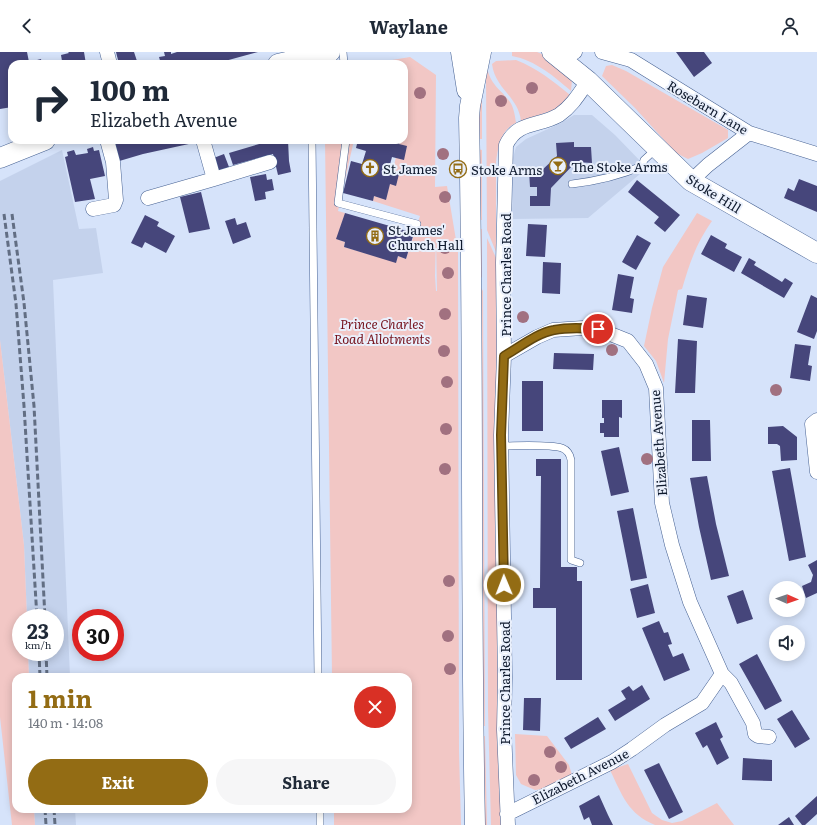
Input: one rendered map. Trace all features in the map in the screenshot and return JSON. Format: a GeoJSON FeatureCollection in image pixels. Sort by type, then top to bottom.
{"type":"FeatureCollection","features":[{"type":"Feature","properties":{"kind":"street"},"geometry":{"type":"LineString","coordinates":[[310,60],[330,52]]}},
{"type":"Feature","properties":{"kind":"street"},"geometry":{"type":"LineString","coordinates":[[461,52],[470,106],[475,825]]}},
{"type":"Feature","properties":{"kind":"street"},"geometry":{"type":"LineString","coordinates":[[470,106],[481,52]]}},
{"type":"Feature","properties":{"kind":"street","name":"Rosebarn Lane"},"geometry":{"type":"LineString","coordinates":[[602,52],[631,60],[748,133],[817,154]]}},
{"type":"Feature","properties":{"kind":"street","name":"Stoke Hill"},"geometry":{"type":"LineString","coordinates":[[563,54],[588,81],[691,181],[817,254]]}},
{"type":"Feature","properties":{"kind":"street","name":"Prince Charles Road"},"geometry":{"type":"LineString","coordinates":[[507,820],[504,730],[505,677],[501,446],[504,356],[506,145],[509,138],[519,129],[558,116],[577,98],[588,81]]}},
{"type":"Feature","properties":{"kind":"street"},"geometry":{"type":"LineString","coordinates":[[691,181],[708,165],[748,133]]}},
{"type":"Feature","properties":{"kind":"street"},"geometry":{"type":"LineString","coordinates":[[0,158],[35,144]]}},
{"type":"Feature","properties":{"kind":"street"},"geometry":{"type":"LineString","coordinates":[[93,209],[114,205],[116,200],[113,162],[108,144]]}},
{"type":"Feature","properties":{"kind":"street"},"geometry":{"type":"LineString","coordinates":[[204,144],[214,179]]}},
{"type":"Feature","properties":{"kind":"street"},"geometry":{"type":"LineString","coordinates":[[148,198],[270,162]]}},
{"type":"Feature","properties":{"kind":"street","name":"Elizabeth Avenue"},"geometry":{"type":"LineString","coordinates":[[504,356],[537,337],[553,330],[583,328],[598,329],[628,342],[646,364],[656,388],[662,503],[672,544],[690,602],[722,674],[731,683],[753,724],[755,734],[758,736],[769,737]]}},
{"type":"Feature","properties":{"kind":"street"},"geometry":{"type":"LineString","coordinates":[[817,420],[812,424],[817,472]]}},
{"type":"Feature","properties":{"kind":"street","name":"Elizabeth Avenue"},"geometry":{"type":"LineString","coordinates":[[507,820],[612,762],[665,725],[702,703],[722,674]]}},
{"type":"Feature","properties":{"kind":"lane"},"geometry":{"type":"LineString","coordinates":[[312,144],[318,673]]}},
{"type":"Feature","properties":{"kind":"lane"},"geometry":{"type":"LineString","coordinates":[[345,144],[338,203],[417,224]]}},
{"type":"Feature","properties":{"kind":"lane"},"geometry":{"type":"LineString","coordinates":[[572,184],[604,180],[628,172],[642,166],[644,160],[656,148]]}},
{"type":"Feature","properties":{"kind":"lane"},"geometry":{"type":"LineString","coordinates":[[501,446],[563,448],[570,454],[571,560],[580,563]]}},
{"type":"Feature","properties":{"kind":"lane"},"geometry":{"type":"LineString","coordinates":[[320,813],[320,825]]}},
{"type":"Feature","properties":{"kind":"shaded area"},"geometry":{"type":"Polygon","coordinates":[[[574,115],[592,115],[615,135],[647,168],[588,218],[512,219],[513,158],[516,147],[526,139],[561,123],[574,115]]]}},
{"type":"Feature","properties":{"kind":"shaded area"},"geometry":{"type":"Polygon","coordinates":[[[62,150],[79,229],[96,228],[103,273],[53,280],[70,673],[29,673],[28,661],[64,661],[64,609],[27,609],[24,545],[0,340],[0,181],[62,150]]]}},
{"type":"Feature","properties":{"kind":"shaded area"},"geometry":{"type":"Polygon","coordinates":[[[34,813],[75,813],[76,825],[35,825],[34,813]]]}},
{"type":"Feature","properties":{"kind":"green space"},"geometry":{"type":"Polygon","coordinates":[[[512,52],[537,52],[546,57],[572,80],[571,91],[537,65],[512,56],[512,52]]]}},
{"type":"Feature","properties":{"kind":"green space","name":"Prince Charles Road Allotments"},"geometry":{"type":"Polygon","coordinates":[[[410,57],[436,75],[435,187],[447,186],[458,252],[459,751],[461,825],[334,825],[334,813],[412,813],[412,673],[332,673],[325,144],[353,144],[338,211],[345,213],[337,239],[345,242],[344,247],[396,262],[398,256],[406,259],[420,216],[373,201],[374,196],[386,199],[399,144],[408,144],[408,60],[392,60],[410,57]],[[436,239],[435,276],[437,291],[436,239]]]}},
{"type":"Feature","properties":{"kind":"green space"},"geometry":{"type":"Polygon","coordinates":[[[516,60],[538,71],[570,95],[564,104],[554,110],[521,121],[516,105],[497,80],[492,64],[496,61],[516,60]]]}},
{"type":"Feature","properties":{"kind":"green space"},"geometry":{"type":"Polygon","coordinates":[[[612,65],[626,71],[728,130],[728,138],[688,159],[676,153],[635,108],[602,76],[606,66],[612,65]]]}},
{"type":"Feature","properties":{"kind":"green space"},"geometry":{"type":"Polygon","coordinates":[[[487,69],[494,84],[511,104],[516,123],[507,130],[501,139],[496,162],[496,252],[487,230],[487,69]]]}},
{"type":"Feature","properties":{"kind":"green space"},"geometry":{"type":"Polygon","coordinates":[[[478,80],[482,80],[482,139],[478,139],[478,80]]]}},
{"type":"Feature","properties":{"kind":"green space"},"geometry":{"type":"Polygon","coordinates":[[[478,149],[482,150],[482,220],[478,220],[478,149]]]}},
{"type":"Feature","properties":{"kind":"green space"},"geometry":{"type":"Polygon","coordinates":[[[697,213],[712,221],[694,254],[682,289],[678,290],[668,339],[664,383],[656,361],[644,346],[663,267],[697,213]]]}},
{"type":"Feature","properties":{"kind":"green space"},"geometry":{"type":"Polygon","coordinates":[[[478,229],[482,229],[481,278],[478,229]]]}},
{"type":"Feature","properties":{"kind":"green space"},"geometry":{"type":"Polygon","coordinates":[[[487,238],[497,260],[497,613],[501,825],[491,825],[488,710],[487,238]]]}},
{"type":"Feature","properties":{"kind":"green space"},"geometry":{"type":"Polygon","coordinates":[[[481,288],[483,291],[485,726],[480,726],[481,288]]]}},
{"type":"Feature","properties":{"kind":"green space"},"geometry":{"type":"Polygon","coordinates":[[[0,340],[24,545],[27,609],[12,609],[12,661],[28,661],[29,673],[12,673],[12,813],[34,813],[35,825],[12,825],[0,717],[0,340]]]}},
{"type":"Feature","properties":{"kind":"green space"},"geometry":{"type":"Polygon","coordinates":[[[515,734],[547,736],[569,765],[572,775],[542,789],[535,790],[521,784],[516,775],[515,734]]]}},
{"type":"Feature","properties":{"kind":"green space"},"geometry":{"type":"Polygon","coordinates":[[[480,736],[485,736],[487,825],[482,825],[480,736]]]}},
{"type":"Feature","properties":{"kind":"green space"},"geometry":{"type":"Polygon","coordinates":[[[628,764],[652,813],[662,820],[672,823],[682,821],[717,803],[734,825],[655,825],[646,821],[627,803],[610,770],[628,764]]]}},
{"type":"Feature","properties":{"kind":"building"},"geometry":{"type":"Polygon","coordinates":[[[0,52],[27,52],[29,60],[8,60],[8,108],[0,109],[0,52]]]}},
{"type":"Feature","properties":{"kind":"building"},"geometry":{"type":"Polygon","coordinates":[[[68,52],[84,52],[85,60],[62,60],[61,55],[69,53],[68,52]]]}},
{"type":"Feature","properties":{"kind":"building"},"geometry":{"type":"Polygon","coordinates":[[[116,52],[134,52],[137,60],[118,60],[116,52]]]}},
{"type":"Feature","properties":{"kind":"building"},"geometry":{"type":"Polygon","coordinates":[[[164,52],[171,52],[171,54],[177,52],[258,52],[229,60],[160,60],[159,57],[165,56],[164,52]]]}},
{"type":"Feature","properties":{"kind":"building"},"geometry":{"type":"Polygon","coordinates":[[[676,52],[704,52],[712,63],[694,77],[676,52]]]}},
{"type":"Feature","properties":{"kind":"building"},"geometry":{"type":"Polygon","coordinates":[[[574,142],[574,147],[591,147],[592,163],[576,162],[551,188],[550,206],[530,206],[530,196],[537,196],[537,187],[530,187],[529,171],[540,172],[557,156],[556,143],[574,142]]]}},
{"type":"Feature","properties":{"kind":"building"},"geometry":{"type":"Polygon","coordinates":[[[189,144],[143,154],[116,162],[112,146],[189,144]]]}},
{"type":"Feature","properties":{"kind":"building"},"geometry":{"type":"Polygon","coordinates":[[[259,144],[288,144],[291,172],[278,175],[273,154],[233,165],[229,153],[259,144]]]}},
{"type":"Feature","properties":{"kind":"building","name":"St James"},"geometry":{"type":"Polygon","coordinates":[[[357,144],[399,144],[407,146],[404,160],[392,157],[388,172],[399,174],[396,186],[390,184],[386,200],[374,196],[373,201],[343,193],[351,161],[362,164],[366,151],[356,148],[357,144]]]}},
{"type":"Feature","properties":{"kind":"building"},"geometry":{"type":"Polygon","coordinates":[[[93,147],[94,151],[99,150],[105,176],[90,179],[95,199],[75,202],[65,157],[68,156],[67,152],[74,150],[76,155],[88,153],[87,149],[93,147]]]}},
{"type":"Feature","properties":{"kind":"building"},"geometry":{"type":"Polygon","coordinates":[[[224,154],[229,167],[220,171],[214,168],[211,159],[224,154]]]}},
{"type":"Feature","properties":{"kind":"building"},"geometry":{"type":"Polygon","coordinates":[[[266,174],[267,180],[272,179],[274,190],[265,192],[266,199],[255,201],[250,177],[266,174]]]}},
{"type":"Feature","properties":{"kind":"building"},"geometry":{"type":"Polygon","coordinates":[[[799,179],[817,186],[817,212],[784,198],[788,188],[794,191],[799,179]]]}},
{"type":"Feature","properties":{"kind":"building"},"geometry":{"type":"Polygon","coordinates":[[[637,180],[680,215],[665,232],[654,223],[659,217],[628,192],[637,180]]]}},
{"type":"Feature","properties":{"kind":"building"},"geometry":{"type":"Polygon","coordinates":[[[201,192],[210,229],[189,233],[180,197],[201,192]]]}},
{"type":"Feature","properties":{"kind":"building","name":"St James' Church Hall"},"geometry":{"type":"Polygon","coordinates":[[[345,213],[414,233],[406,259],[398,256],[396,263],[344,247],[345,242],[336,239],[345,213]]]}},
{"type":"Feature","properties":{"kind":"building"},"geometry":{"type":"Polygon","coordinates":[[[145,215],[159,222],[157,226],[175,236],[166,253],[145,242],[142,248],[131,243],[145,215]]]}},
{"type":"Feature","properties":{"kind":"building"},"geometry":{"type":"Polygon","coordinates":[[[235,218],[237,225],[246,222],[251,237],[233,244],[225,221],[235,218]]]}},
{"type":"Feature","properties":{"kind":"building"},"geometry":{"type":"Polygon","coordinates":[[[528,224],[547,225],[545,257],[526,256],[528,224]]]}},
{"type":"Feature","properties":{"kind":"building"},"geometry":{"type":"Polygon","coordinates":[[[637,235],[651,243],[636,270],[622,262],[637,235]]]}},
{"type":"Feature","properties":{"kind":"building"},"geometry":{"type":"Polygon","coordinates":[[[711,235],[727,244],[725,248],[742,257],[734,272],[701,254],[711,235]]]}},
{"type":"Feature","properties":{"kind":"building"},"geometry":{"type":"Polygon","coordinates":[[[749,258],[756,262],[754,265],[782,282],[785,278],[793,283],[784,298],[741,273],[749,258]]]}},
{"type":"Feature","properties":{"kind":"building"},"geometry":{"type":"Polygon","coordinates":[[[543,262],[561,263],[560,294],[542,293],[543,262]]]}},
{"type":"Feature","properties":{"kind":"building"},"geometry":{"type":"Polygon","coordinates":[[[618,274],[634,277],[630,298],[634,299],[632,313],[612,310],[618,274]]]}},
{"type":"Feature","properties":{"kind":"building"},"geometry":{"type":"Polygon","coordinates":[[[687,295],[707,298],[703,328],[683,325],[687,295]]]}},
{"type":"Feature","properties":{"kind":"building"},"geometry":{"type":"Polygon","coordinates":[[[811,295],[817,298],[817,331],[814,339],[797,332],[811,295]]]}},
{"type":"Feature","properties":{"kind":"building"},"geometry":{"type":"Polygon","coordinates":[[[678,339],[697,341],[695,393],[675,393],[678,339]]]}},
{"type":"Feature","properties":{"kind":"building"},"geometry":{"type":"Polygon","coordinates":[[[795,344],[811,346],[808,365],[812,366],[810,381],[790,378],[795,344]]]}},
{"type":"Feature","properties":{"kind":"building"},"geometry":{"type":"Polygon","coordinates":[[[554,353],[594,354],[593,370],[553,369],[554,353]]]}},
{"type":"Feature","properties":{"kind":"building"},"geometry":{"type":"Polygon","coordinates":[[[522,381],[543,381],[543,431],[522,431],[522,381]]]}},
{"type":"Feature","properties":{"kind":"building"},"geometry":{"type":"Polygon","coordinates":[[[602,400],[622,400],[622,418],[619,417],[619,437],[604,437],[604,433],[600,433],[600,423],[604,423],[604,418],[602,418],[602,400]]]}},
{"type":"Feature","properties":{"kind":"building"},"geometry":{"type":"Polygon","coordinates":[[[692,420],[710,420],[711,461],[692,461],[692,420]]]}},
{"type":"Feature","properties":{"kind":"building"},"geometry":{"type":"Polygon","coordinates":[[[783,426],[797,437],[797,460],[781,461],[780,446],[777,444],[768,444],[768,427],[783,426]]]}},
{"type":"Feature","properties":{"kind":"building"},"geometry":{"type":"Polygon","coordinates":[[[619,447],[629,492],[611,496],[601,451],[619,447]]]}},
{"type":"Feature","properties":{"kind":"building"},"geometry":{"type":"Polygon","coordinates":[[[536,459],[561,459],[561,567],[577,567],[577,581],[582,581],[582,680],[556,680],[556,608],[533,608],[533,588],[540,588],[541,476],[536,476],[536,459]]]}},
{"type":"Feature","properties":{"kind":"building"},"geometry":{"type":"Polygon","coordinates":[[[790,468],[806,557],[789,561],[772,471],[790,468]]]}},
{"type":"Feature","properties":{"kind":"building"},"geometry":{"type":"Polygon","coordinates":[[[707,476],[716,524],[729,576],[711,580],[690,478],[707,476]]]}},
{"type":"Feature","properties":{"kind":"building"},"geometry":{"type":"Polygon","coordinates":[[[633,508],[647,578],[631,581],[617,511],[633,508]]]}},
{"type":"Feature","properties":{"kind":"building"},"geometry":{"type":"Polygon","coordinates":[[[817,560],[817,593],[806,598],[805,585],[811,582],[813,575],[808,565],[817,560]]]}},
{"type":"Feature","properties":{"kind":"building"},"geometry":{"type":"Polygon","coordinates":[[[648,584],[655,613],[637,618],[630,589],[648,584]]]}},
{"type":"Feature","properties":{"kind":"building"},"geometry":{"type":"Polygon","coordinates":[[[743,590],[753,619],[737,624],[727,596],[743,590]]]}},
{"type":"Feature","properties":{"kind":"building"},"geometry":{"type":"Polygon","coordinates":[[[659,621],[664,633],[668,632],[672,644],[668,645],[673,657],[683,653],[690,670],[664,681],[642,628],[659,621]]]}},
{"type":"Feature","properties":{"kind":"building"},"geometry":{"type":"Polygon","coordinates":[[[757,654],[782,701],[765,710],[739,664],[757,654]]]}},
{"type":"Feature","properties":{"kind":"building"},"geometry":{"type":"Polygon","coordinates":[[[642,685],[650,699],[615,721],[608,710],[626,699],[621,691],[629,686],[633,691],[642,685]]]}},
{"type":"Feature","properties":{"kind":"building"},"geometry":{"type":"Polygon","coordinates":[[[524,698],[541,698],[540,731],[523,730],[524,698]]]}},
{"type":"Feature","properties":{"kind":"building"},"geometry":{"type":"Polygon","coordinates":[[[792,710],[810,739],[795,748],[777,719],[792,710]]]}},
{"type":"Feature","properties":{"kind":"building"},"geometry":{"type":"Polygon","coordinates":[[[598,717],[606,729],[571,749],[564,738],[598,717]]]}},
{"type":"Feature","properties":{"kind":"building"},"geometry":{"type":"Polygon","coordinates":[[[716,722],[723,737],[720,739],[729,758],[717,765],[707,745],[703,748],[695,733],[716,722]]]}},
{"type":"Feature","properties":{"kind":"building"},"geometry":{"type":"Polygon","coordinates":[[[743,758],[772,760],[772,781],[742,780],[743,758]]]}},
{"type":"Feature","properties":{"kind":"building"},"geometry":{"type":"Polygon","coordinates":[[[659,763],[683,812],[669,819],[644,770],[659,763]]]}},
{"type":"Feature","properties":{"kind":"building"},"geometry":{"type":"Polygon","coordinates":[[[599,795],[613,825],[592,825],[589,817],[584,820],[579,806],[599,795]]]}},
{"type":"Feature","properties":{"kind":"building"},"geometry":{"type":"Polygon","coordinates":[[[817,796],[817,814],[805,825],[802,825],[795,816],[817,796]]]}},
{"type":"Feature","properties":{"kind":"building"},"geometry":{"type":"Polygon","coordinates":[[[789,817],[794,825],[778,825],[789,817]]]}},
{"type":"Feature","properties":{"kind":"railway"},"geometry":{"type":"LineString","coordinates":[[4,214],[16,304],[36,609]]}},
{"type":"Feature","properties":{"kind":"railway"},"geometry":{"type":"LineString","coordinates":[[12,214],[24,303],[34,406],[45,609]]}},
{"type":"Feature","properties":{"kind":"railway"},"geometry":{"type":"LineString","coordinates":[[39,661],[40,673]]}},
{"type":"Feature","properties":{"kind":"railway"},"geometry":{"type":"LineString","coordinates":[[46,661],[47,673]]}},
{"type":"Feature","properties":{"kind":"railway"},"geometry":{"type":"LineString","coordinates":[[45,813],[46,825]]}},
{"type":"Feature","properties":{"kind":"railway"},"geometry":{"type":"LineString","coordinates":[[54,813],[55,825]]}},
{"type":"Feature","properties":{"kind":"place","name":"The Stoke Arms"},"geometry":{"type":"Point","coordinates":[558,166]}},
{"type":"Feature","properties":{"kind":"place","name":"St James"},"geometry":{"type":"Point","coordinates":[370,168]}},
{"type":"Feature","properties":{"kind":"place","name":"Stoke Arms"},"geometry":{"type":"Point","coordinates":[458,169]}},
{"type":"Feature","properties":{"kind":"place","name":"St James' Church Hall"},"geometry":{"type":"Point","coordinates":[375,236]}},
{"type":"Feature","properties":{"kind":"route"},"geometry":{"type":"LineString","coordinates":[[504,585],[501,435],[504,356],[537,337],[553,330],[567,328],[598,329]]}}]}
